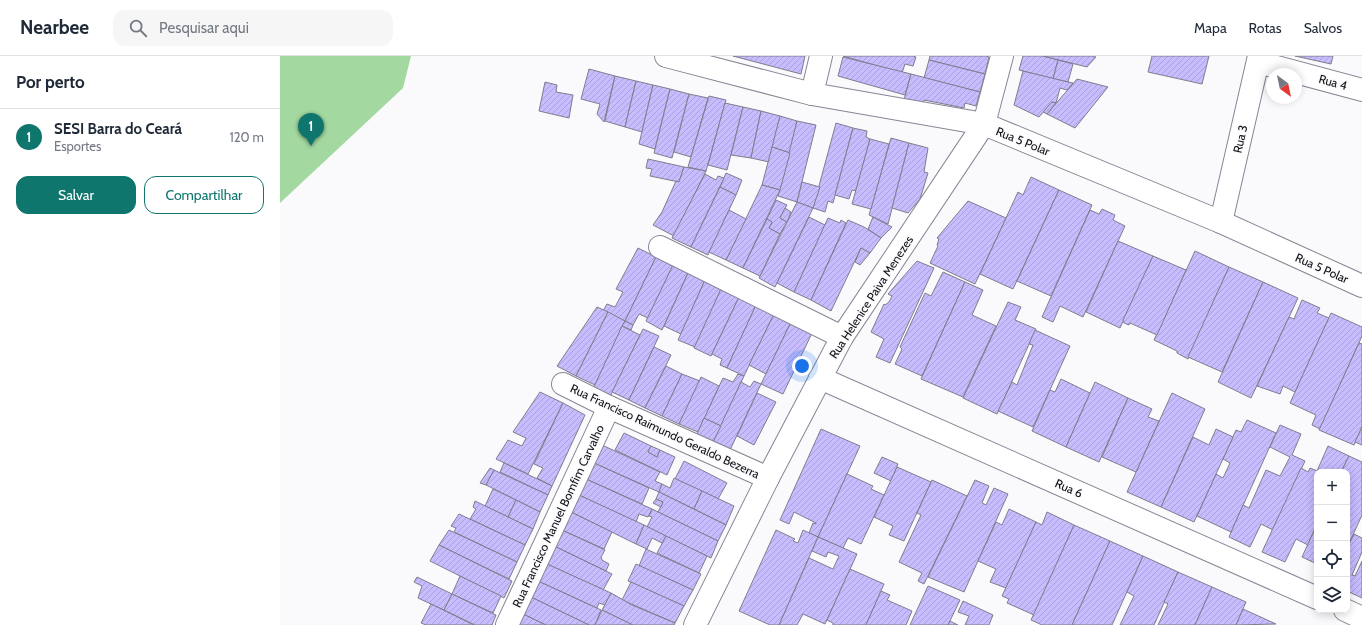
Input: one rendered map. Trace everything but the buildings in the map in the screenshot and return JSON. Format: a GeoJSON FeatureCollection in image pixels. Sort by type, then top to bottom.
{"type":"FeatureCollection","features":[{"type":"Feature","properties":{"kind":"street","name":"Rua 5 Polar"},"geometry":{"type":"LineString","coordinates":[[666,56],[812,94],[984,124],[1221,222],[1362,286]]}},
{"type":"Feature","properties":{"kind":"street"},"geometry":{"type":"LineString","coordinates":[[812,94],[821,56]]}},
{"type":"Feature","properties":{"kind":"street","name":"Rua Helenice Paiva Menezes"},"geometry":{"type":"LineString","coordinates":[[695,625],[768,478],[842,337],[984,124],[1002,56]]}},
{"type":"Feature","properties":{"kind":"street","name":"Rua 4"},"geometry":{"type":"LineString","coordinates":[[1258,59],[1362,90]]}},
{"type":"Feature","properties":{"kind":"street","name":"Rua 3"},"geometry":{"type":"LineString","coordinates":[[1221,222],[1258,59]]}},
{"type":"Feature","properties":{"kind":"street"},"geometry":{"type":"LineString","coordinates":[[660,247],[842,337]]}},
{"type":"Feature","properties":{"kind":"street","name":"Rua 6"},"geometry":{"type":"LineString","coordinates":[[820,378],[1314,597]]}},
{"type":"Feature","properties":{"kind":"street","name":"Rua Francisco Raimundo Geraldo Bezerra"},"geometry":{"type":"LineString","coordinates":[[563,384],[609,407],[768,478]]}},
{"type":"Feature","properties":{"kind":"street","name":"Rua Francisco Manuel Bomfim Carvalho"},"geometry":{"type":"LineString","coordinates":[[507,625],[609,407]]}},
{"type":"Feature","properties":{"kind":"street"},"geometry":{"type":"LineString","coordinates":[[1350,612],[1362,618]]}},
{"type":"Feature","properties":{"kind":"green space"},"geometry":{"type":"Polygon","coordinates":[[[280,56],[411,56],[403,88],[280,203],[280,56]]]}},
{"type":"Feature","properties":{"kind":"place","name":"SESI Barra do Ceará"},"geometry":{"type":"Point","coordinates":[311,146]}}]}
